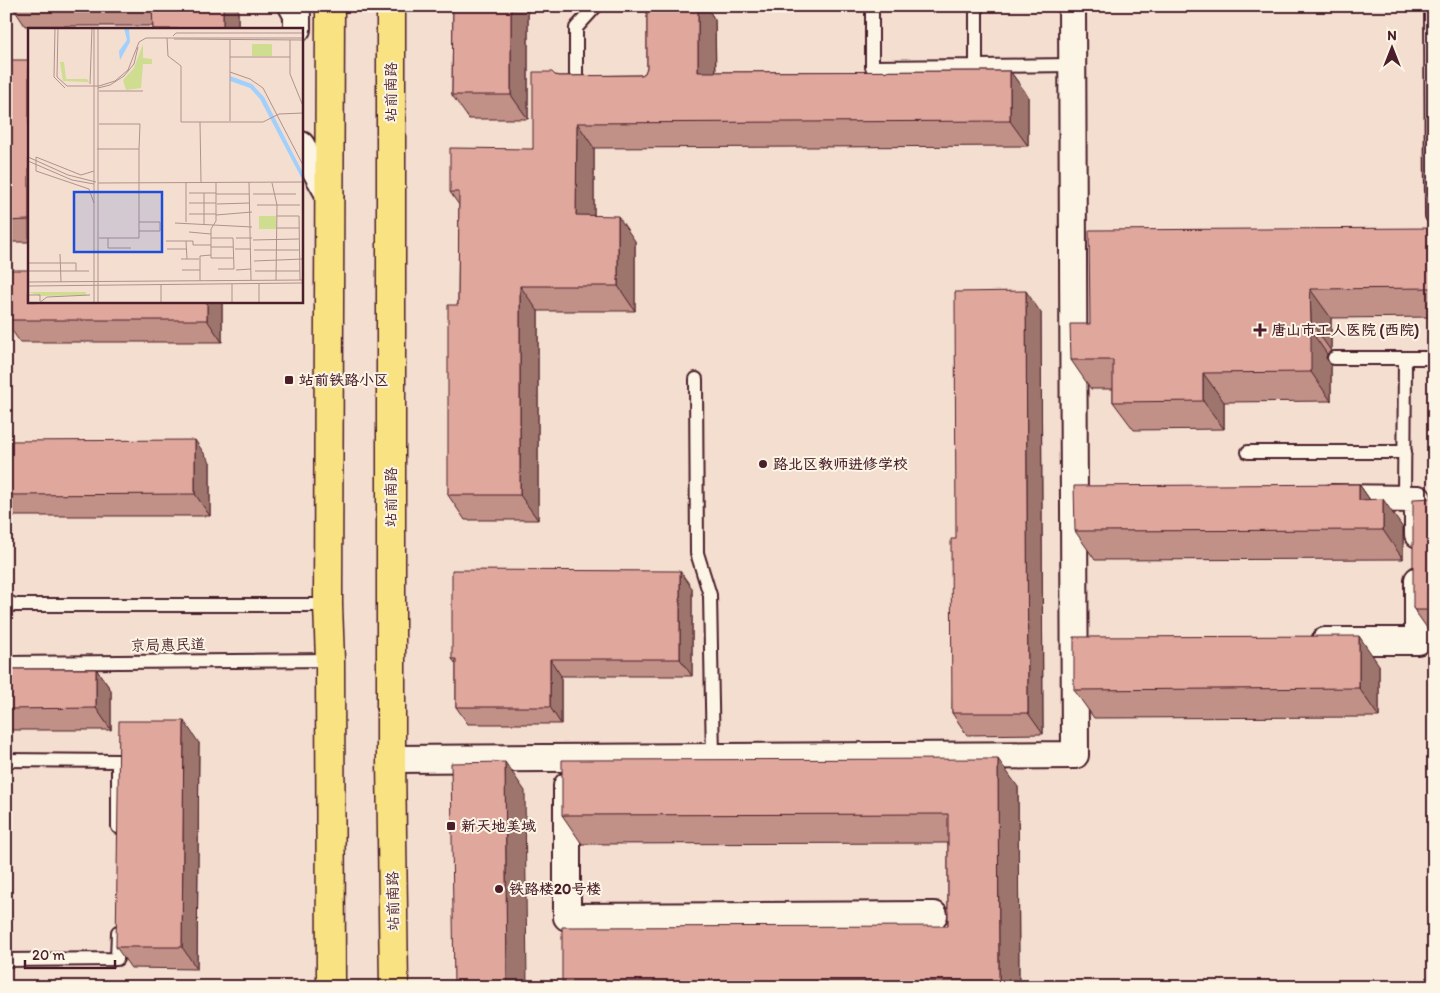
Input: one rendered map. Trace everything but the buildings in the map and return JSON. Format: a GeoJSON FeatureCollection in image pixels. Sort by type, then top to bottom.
{"type":"FeatureCollection","features":[{"type":"Feature","properties":{"kind":"main road"},"geometry":{"type":"LineString","coordinates":[[330,6],[328,605],[330,660],[331,987]]}},
{"type":"Feature","properties":{"kind":"main road","name":"站前南路"},"geometry":{"type":"LineString","coordinates":[[391,6],[390,759],[394,987]]}},
{"type":"Feature","properties":{"kind":"street"},"geometry":{"type":"LineString","coordinates":[[292,6],[297,15],[297,28]]}},
{"type":"Feature","properties":{"kind":"street"},"geometry":{"type":"LineString","coordinates":[[390,759],[1075,755],[1084,640],[1083,499],[1072,6]]}},
{"type":"Feature","properties":{"kind":"street"},"geometry":{"type":"LineString","coordinates":[[302,147],[330,196]]}},
{"type":"Feature","properties":{"kind":"street"},"geometry":{"type":"LineString","coordinates":[[1300,641],[1418,641],[1418,498],[1307,498]]}},
{"type":"Feature","properties":{"kind":"street"},"geometry":{"type":"LineString","coordinates":[[567,758],[567,927],[934,915]]}},
{"type":"Feature","properties":{"kind":"lane"},"geometry":{"type":"LineString","coordinates":[[586,93],[576,93],[576,28],[596,6]]}},
{"type":"Feature","properties":{"kind":"lane"},"geometry":{"type":"LineString","coordinates":[[872,6],[872,67],[1072,65]]}},
{"type":"Feature","properties":{"kind":"lane"},"geometry":{"type":"LineString","coordinates":[[976,6],[976,66]]}},
{"type":"Feature","properties":{"kind":"lane"},"geometry":{"type":"LineString","coordinates":[[1431,6],[1432,216],[1434,216]]}},
{"type":"Feature","properties":{"kind":"lane"},"geometry":{"type":"LineString","coordinates":[[1334,358],[1434,358]]}},
{"type":"Feature","properties":{"kind":"lane"},"geometry":{"type":"LineString","coordinates":[[1404,498],[1405,358]]}},
{"type":"Feature","properties":{"kind":"lane"},"geometry":{"type":"LineString","coordinates":[[696,379],[697,553],[710,595],[713,758]]}},
{"type":"Feature","properties":{"kind":"lane"},"geometry":{"type":"LineString","coordinates":[[1248,452],[1405,452]]}},
{"type":"Feature","properties":{"kind":"lane"},"geometry":{"type":"LineString","coordinates":[[6,601],[15,605],[328,605]]}},
{"type":"Feature","properties":{"kind":"lane","name":"京局惠民道"},"geometry":{"type":"LineString","coordinates":[[6,663],[330,660]]}},
{"type":"Feature","properties":{"kind":"lane"},"geometry":{"type":"LineString","coordinates":[[6,760],[118,761],[118,840]]}},
{"type":"Feature","properties":{"kind":"lane"},"geometry":{"type":"LineString","coordinates":[[6,960],[117,958],[118,919]]}},
{"type":"Feature","properties":{"kind":"place","name":"唐山市工人医院 (西院)"},"geometry":{"type":"Point","coordinates":[1260,330]}},
{"type":"Feature","properties":{"kind":"place","name":"站前铁路小区"},"geometry":{"type":"Point","coordinates":[289,380]}},
{"type":"Feature","properties":{"kind":"place","name":"路北区教师进修学校"},"geometry":{"type":"Point","coordinates":[763,464]}},
{"type":"Feature","properties":{"kind":"place","name":"新天地美域"},"geometry":{"type":"Point","coordinates":[451,826]}},
{"type":"Feature","properties":{"kind":"place","name":"铁路楼20号楼"},"geometry":{"type":"Point","coordinates":[499,889]}}]}
